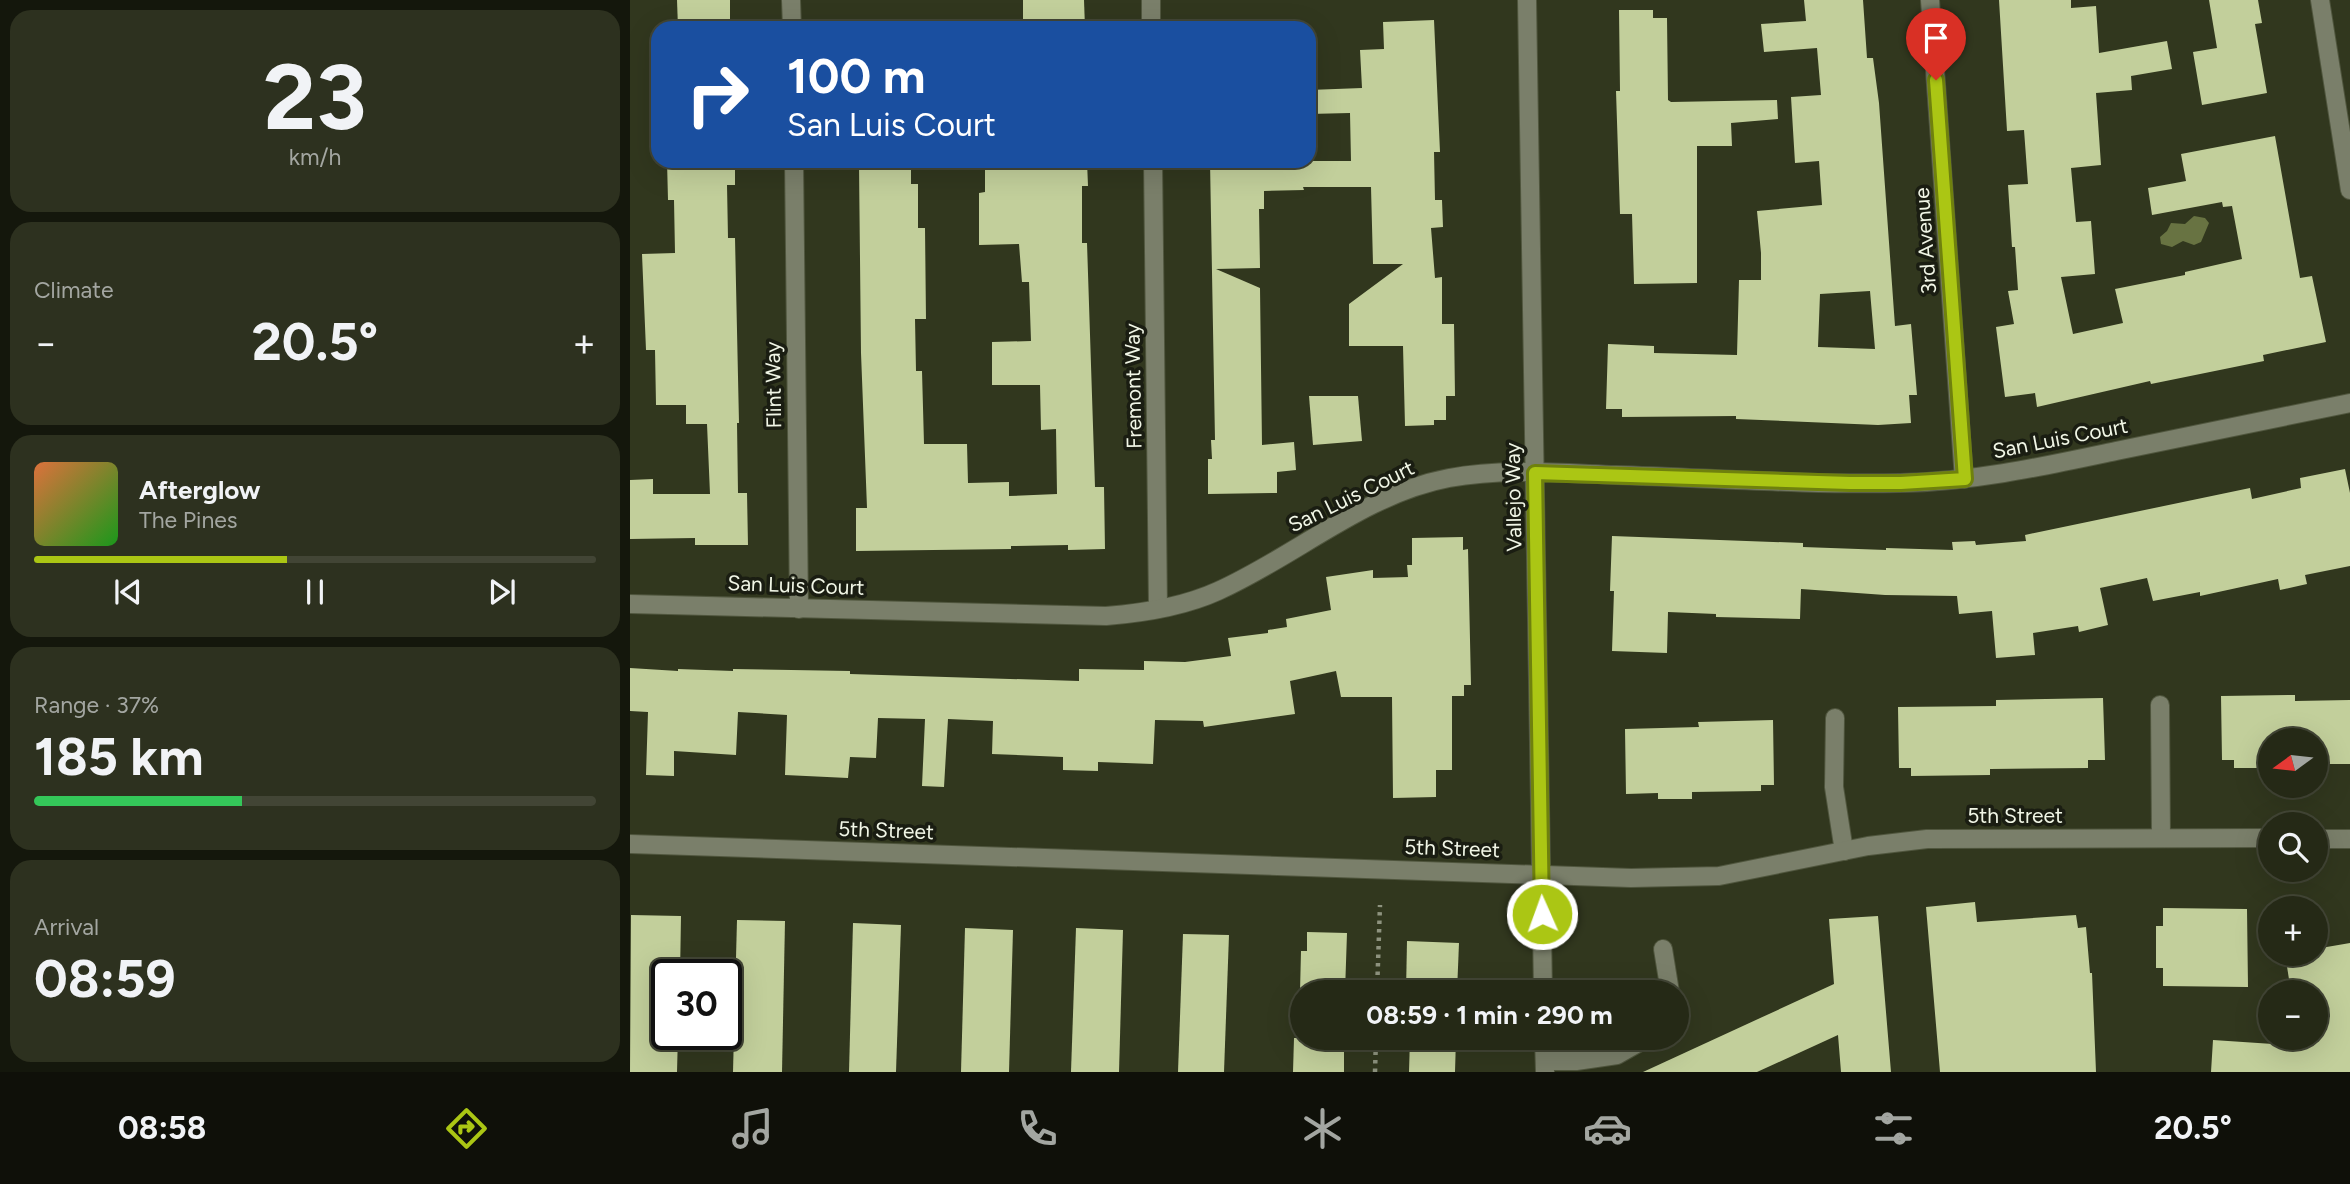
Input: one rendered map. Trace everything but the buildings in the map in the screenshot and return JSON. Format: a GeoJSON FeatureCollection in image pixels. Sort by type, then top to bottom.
{"type":"FeatureCollection","features":[{"type":"Feature","properties":{"kind":"street"},"geometry":{"type":"LineString","coordinates":[[791,0],[792,21]]}},
{"type":"Feature","properties":{"kind":"street"},"geometry":{"type":"LineString","coordinates":[[1151,0],[1151,21]]}},
{"type":"Feature","properties":{"kind":"street","name":"Vallejo Way"},"geometry":{"type":"LineString","coordinates":[[1527,0],[1543,980]]}},
{"type":"Feature","properties":{"kind":"street","name":"3rd Avenue"},"geometry":{"type":"LineString","coordinates":[[1930,0],[1965,479]]}},
{"type":"Feature","properties":{"kind":"street"},"geometry":{"type":"LineString","coordinates":[[2320,0],[2350,190]]}},
{"type":"Feature","properties":{"kind":"street","name":"Flint Way"},"geometry":{"type":"LineString","coordinates":[[794,168],[799,608]]}},
{"type":"Feature","properties":{"kind":"street","name":"Fremont Way"},"geometry":{"type":"LineString","coordinates":[[1153,168],[1158,610]]}},
{"type":"Feature","properties":{"kind":"street","name":"San Luis Court"},"geometry":{"type":"LineString","coordinates":[[630,604],[1105,616],[1158,610],[1218,591],[1352,517],[1425,483],[1474,475],[1535,473],[1850,483],[1965,479],[2056,464],[2350,403]]}},
{"type":"Feature","properties":{"kind":"street"},"geometry":{"type":"LineString","coordinates":[[2160,705],[2161,838]]}},
{"type":"Feature","properties":{"kind":"street"},"geometry":{"type":"LineString","coordinates":[[1835,719],[1834,787],[1844,851]]}},
{"type":"Feature","properties":{"kind":"street","name":"5th Street"},"geometry":{"type":"LineString","coordinates":[[630,844],[1632,878],[1719,876],[1897,841],[1927,839],[2258,838]]}},
{"type":"Feature","properties":{"kind":"street"},"geometry":{"type":"LineString","coordinates":[[2328,839],[2350,839]]}},
{"type":"Feature","properties":{"kind":"street"},"geometry":{"type":"LineString","coordinates":[[1663,949],[1668,980]]}},
{"type":"Feature","properties":{"kind":"street"},"geometry":{"type":"LineString","coordinates":[[1545,1067],[1599,1059],[1626,1050]]}},
{"type":"Feature","properties":{"kind":"path"},"geometry":{"type":"LineString","coordinates":[[1377,980],[1380,905]]}},
{"type":"Feature","properties":{"kind":"path"},"geometry":{"type":"LineString","coordinates":[[1375,1072],[1376,1050]]}},
{"type":"Feature","properties":{"kind":"shaded area"},"geometry":{"type":"Polygon","coordinates":[[[2194,216],[2205,218],[2209,223],[2201,242],[2194,245],[2183,241],[2172,247],[2161,244],[2160,237],[2171,223],[2185,224],[2194,216]]]}},
{"type":"Feature","properties":{"kind":"route"},"geometry":{"type":"LineString","coordinates":[[1542,914],[1535,473],[1850,483],[1965,479],[1936,80]]}}]}
